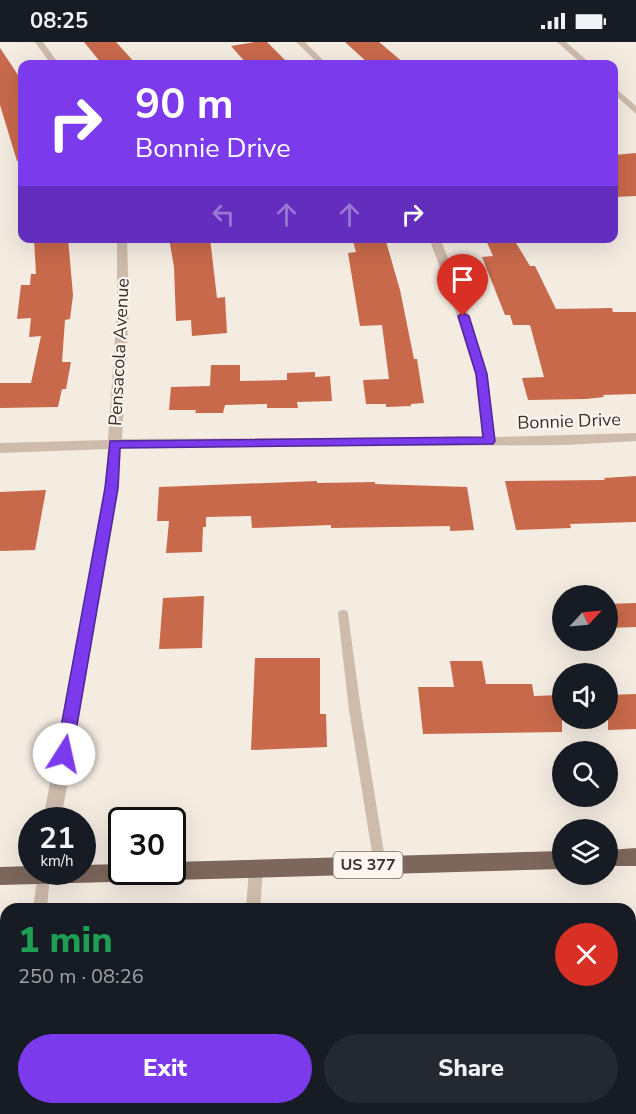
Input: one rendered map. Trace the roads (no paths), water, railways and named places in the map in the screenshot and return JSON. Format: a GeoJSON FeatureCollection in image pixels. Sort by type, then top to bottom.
{"type":"FeatureCollection","features":[{"type":"Feature","properties":{"kind":"main road"},"geometry":{"type":"LineString","coordinates":[[618,858],[636,857]]}},
{"type":"Feature","properties":{"kind":"main road","name":"US 377"},"geometry":{"type":"LineString","coordinates":[[186,870],[552,860]]}},
{"type":"Feature","properties":{"kind":"main road"},"geometry":{"type":"LineString","coordinates":[[0,876],[18,875]]}},
{"type":"Feature","properties":{"kind":"street"},"geometry":{"type":"LineString","coordinates":[[39,42],[52,60]]}},
{"type":"Feature","properties":{"kind":"street"},"geometry":{"type":"LineString","coordinates":[[300,42],[319,60]]}},
{"type":"Feature","properties":{"kind":"street"},"geometry":{"type":"LineString","coordinates":[[561,42],[583,60]]}},
{"type":"Feature","properties":{"kind":"street"},"geometry":{"type":"LineString","coordinates":[[618,93],[634,107]]}},
{"type":"Feature","properties":{"kind":"street","name":"Pensacola Avenue"},"geometry":{"type":"LineString","coordinates":[[54,807],[112,488],[123,309],[122,243]]}},
{"type":"Feature","properties":{"kind":"street"},"geometry":{"type":"LineString","coordinates":[[436,243],[457,297],[481,374],[489,441]]}},
{"type":"Feature","properties":{"kind":"street","name":"Bonnie Drive"},"geometry":{"type":"LineString","coordinates":[[0,448],[115,444],[565,441],[636,437]]}},
{"type":"Feature","properties":{"kind":"lane"},"geometry":{"type":"LineString","coordinates":[[343,614],[355,710],[380,865]]}},
{"type":"Feature","properties":{"kind":"lane"},"geometry":{"type":"LineString","coordinates":[[253,903],[256,868]]}},
{"type":"Feature","properties":{"kind":"lane"},"geometry":{"type":"LineString","coordinates":[[40,903],[42,885]]}}]}
